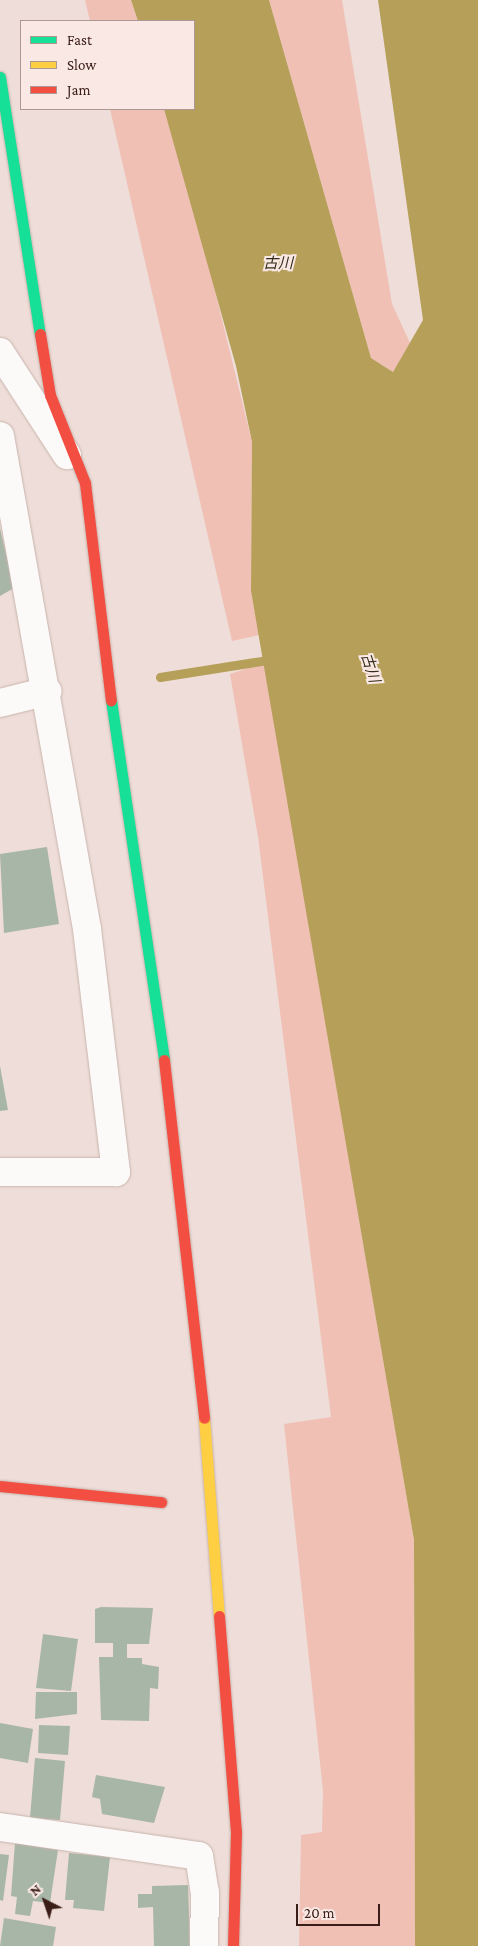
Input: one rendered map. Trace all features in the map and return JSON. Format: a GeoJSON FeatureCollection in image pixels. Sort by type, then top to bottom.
{"type":"FeatureCollection","features":[{"type":"Feature","properties":{"kind":"street"},"geometry":{"type":"LineString","coordinates":[[0,77],[50,395],[85,483],[112,714],[170,1097],[202,1389],[236,1832],[232,1946]]}},
{"type":"Feature","properties":{"kind":"street"},"geometry":{"type":"LineString","coordinates":[[0,352],[85,483]]}},
{"type":"Feature","properties":{"kind":"street"},"geometry":{"type":"LineString","coordinates":[[0,436],[48,691],[87,929],[116,1172],[0,1172]]}},
{"type":"Feature","properties":{"kind":"street"},"geometry":{"type":"LineString","coordinates":[[0,703],[48,691]]}},
{"type":"Feature","properties":{"kind":"street"},"geometry":{"type":"LineString","coordinates":[[0,1486],[161,1502]]}},
{"type":"Feature","properties":{"kind":"street"},"geometry":{"type":"LineString","coordinates":[[0,1827],[199,1856],[205,1892],[204,1946]]}},
{"type":"Feature","properties":{"kind":"shaded area"},"geometry":{"type":"Polygon","coordinates":[[[85,0],[131,0],[138,20],[90,20],[85,0]]]}},
{"type":"Feature","properties":{"kind":"shaded area"},"geometry":{"type":"Polygon","coordinates":[[[269,0],[342,0],[392,304],[410,343],[393,372],[371,358],[269,0]]]}},
{"type":"Feature","properties":{"kind":"shaded area"},"geometry":{"type":"Polygon","coordinates":[[[110,110],[164,110],[199,226],[252,442],[251,591],[259,635],[232,641],[110,110]]]}},
{"type":"Feature","properties":{"kind":"shaded area"},"geometry":{"type":"Polygon","coordinates":[[[264,663],[414,1540],[415,1946],[299,1946],[301,1835],[322,1832],[323,1791],[284,1424],[331,1417],[258,837],[230,674],[264,663]]]}},
{"type":"Feature","properties":{"kind":"water","name":"古川"},"geometry":{"type":"Polygon","coordinates":[[[131,0],[269,0],[371,358],[393,372],[423,320],[378,0],[478,0],[478,1946],[415,1946],[414,1540],[251,591],[252,442],[236,366],[164,110],[195,110],[195,20],[138,20],[131,0]]]}},
{"type":"Feature","properties":{"kind":"building"},"geometry":{"type":"Polygon","coordinates":[[[0,528],[14,588],[0,596],[0,528]]]}},
{"type":"Feature","properties":{"kind":"building"},"geometry":{"type":"Polygon","coordinates":[[[47,847],[59,924],[4,933],[0,854],[47,847]]]}},
{"type":"Feature","properties":{"kind":"building"},"geometry":{"type":"Polygon","coordinates":[[[0,1066],[8,1110],[0,1111],[0,1066]]]}},
{"type":"Feature","properties":{"kind":"building"},"geometry":{"type":"Polygon","coordinates":[[[101,1607],[153,1608],[149,1644],[127,1644],[127,1658],[142,1658],[142,1664],[159,1667],[158,1689],[150,1688],[149,1721],[101,1720],[99,1657],[113,1657],[113,1643],[95,1643],[95,1609],[101,1607]]]}},
{"type":"Feature","properties":{"kind":"building"},"geometry":{"type":"Polygon","coordinates":[[[43,1634],[78,1639],[71,1691],[36,1688],[43,1634]]]}},
{"type":"Feature","properties":{"kind":"building"},"geometry":{"type":"Polygon","coordinates":[[[36,1692],[77,1692],[77,1714],[35,1719],[36,1692]]]}},
{"type":"Feature","properties":{"kind":"building"},"geometry":{"type":"Polygon","coordinates":[[[0,1723],[33,1729],[28,1763],[0,1758],[0,1723]]]}},
{"type":"Feature","properties":{"kind":"building"},"geometry":{"type":"Polygon","coordinates":[[[39,1725],[70,1726],[68,1755],[38,1753],[39,1725]]]}},
{"type":"Feature","properties":{"kind":"building"},"geometry":{"type":"Polygon","coordinates":[[[35,1758],[65,1761],[60,1820],[30,1818],[35,1758]]]}},
{"type":"Feature","properties":{"kind":"building"},"geometry":{"type":"Polygon","coordinates":[[[96,1775],[165,1787],[154,1823],[102,1814],[100,1799],[92,1797],[96,1775]]]}},
{"type":"Feature","properties":{"kind":"building"},"geometry":{"type":"Polygon","coordinates":[[[15,1843],[58,1850],[50,1903],[33,1901],[30,1916],[15,1914],[17,1897],[11,1896],[15,1843]]]}},
{"type":"Feature","properties":{"kind":"building"},"geometry":{"type":"Polygon","coordinates":[[[69,1853],[110,1857],[104,1911],[73,1908],[74,1900],[65,1900],[69,1853]]]}},
{"type":"Feature","properties":{"kind":"building"},"geometry":{"type":"Polygon","coordinates":[[[0,1854],[9,1855],[3,1901],[0,1900],[0,1854]]]}},
{"type":"Feature","properties":{"kind":"building"},"geometry":{"type":"Polygon","coordinates":[[[188,1885],[190,1946],[154,1946],[153,1907],[138,1908],[138,1894],[152,1894],[152,1886],[188,1885]]]}},
{"type":"Feature","properties":{"kind":"building"},"geometry":{"type":"Polygon","coordinates":[[[4,1918],[56,1927],[53,1946],[0,1946],[4,1918]]]}},
{"type":"Feature","properties":{"kind":"waterway"},"geometry":{"type":"LineString","coordinates":[[160,677],[274,659]]}},
{"type":"Feature","properties":{"kind":"traffic: fast"},"geometry":{"type":"LineString","coordinates":[[0,77],[40,334]]}},
{"type":"Feature","properties":{"kind":"traffic: fast"},"geometry":{"type":"LineString","coordinates":[[111,700],[164,1060]]}},
{"type":"Feature","properties":{"kind":"traffic: slow"},"geometry":{"type":"LineString","coordinates":[[204,1418],[219,1616]]}},
{"type":"Feature","properties":{"kind":"traffic: jam"},"geometry":{"type":"LineString","coordinates":[[40,334],[50,395],[85,483],[111,700]]}},
{"type":"Feature","properties":{"kind":"traffic: jam"},"geometry":{"type":"LineString","coordinates":[[164,1060],[204,1418]]}},
{"type":"Feature","properties":{"kind":"traffic: jam"},"geometry":{"type":"LineString","coordinates":[[0,1486],[161,1502]]}},
{"type":"Feature","properties":{"kind":"traffic: jam"},"geometry":{"type":"LineString","coordinates":[[219,1616],[236,1832],[233,1946]]}}]}
